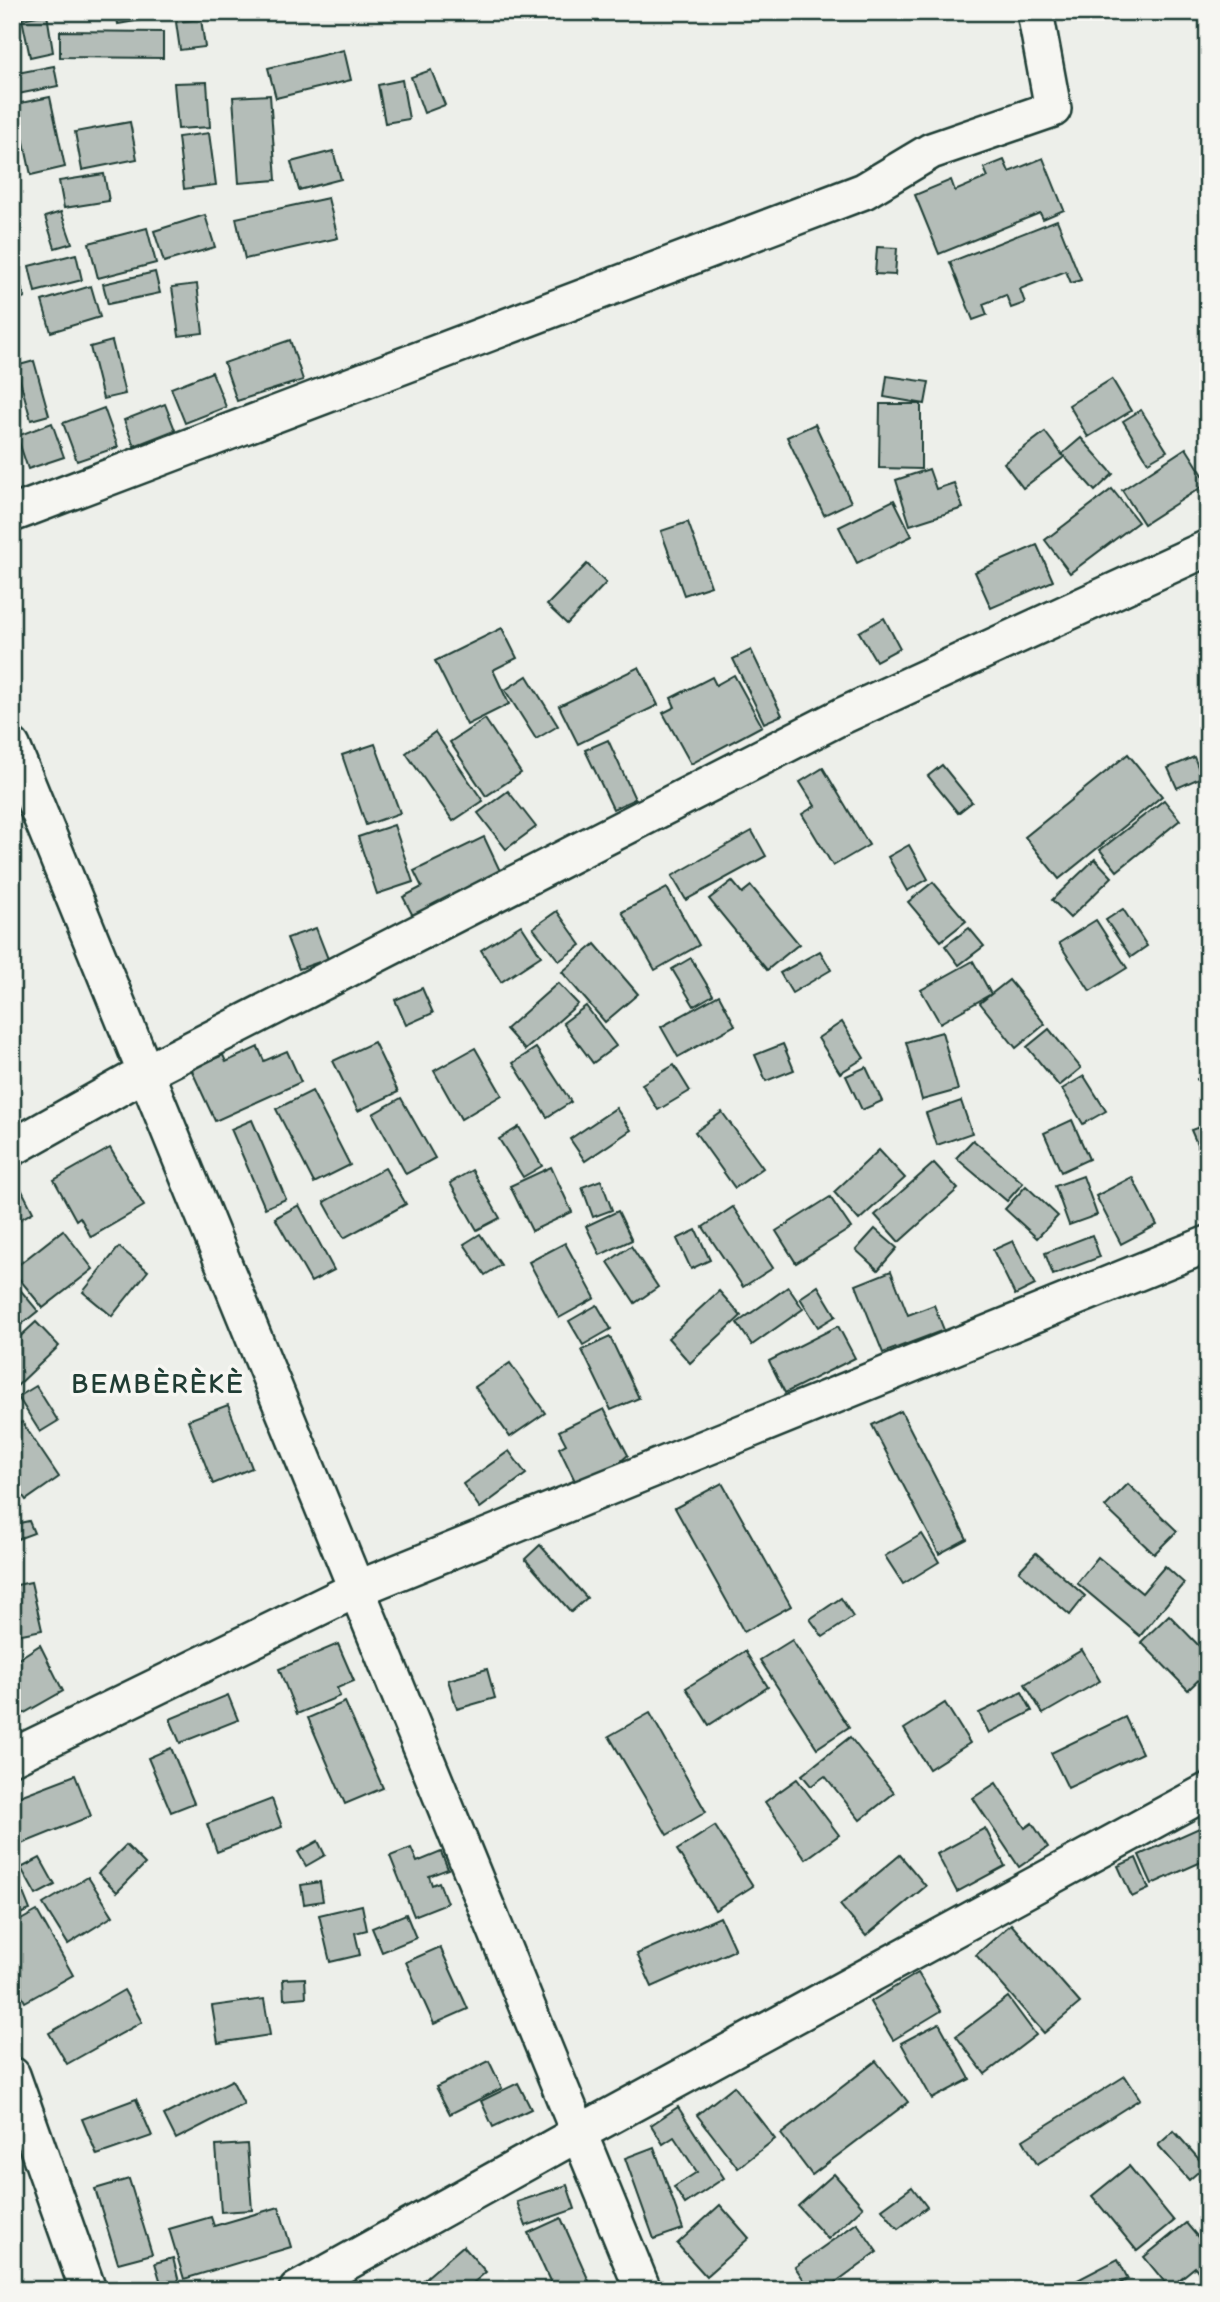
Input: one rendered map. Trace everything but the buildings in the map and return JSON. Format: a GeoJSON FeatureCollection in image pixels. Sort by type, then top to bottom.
{"type":"FeatureCollection","features":[{"type":"Feature","properties":{"kind":"street"},"geometry":{"type":"LineString","coordinates":[[12,514],[864,191],[932,151],[1053,109],[1035,12]]}},
{"type":"Feature","properties":{"kind":"street"},"geometry":{"type":"LineString","coordinates":[[12,1149],[145,1073],[842,716],[1208,548]]}},
{"type":"Feature","properties":{"kind":"street"},"geometry":{"type":"LineString","coordinates":[[12,746],[643,2290]]}},
{"type":"Feature","properties":{"kind":"street"},"geometry":{"type":"LineString","coordinates":[[12,1757],[356,1589],[1208,1244]]}},
{"type":"Feature","properties":{"kind":"street"},"geometry":{"type":"LineString","coordinates":[[297,2290],[579,2133],[1208,1791]]}},
{"type":"Feature","properties":{"kind":"street"},"geometry":{"type":"LineString","coordinates":[[12,2075],[88,2290]]}},
{"type":"Feature","properties":{"kind":"district","name":"BEMBÈRÈKÈ"},"geometry":{"type":"Point","coordinates":[158,1384]}}]}
